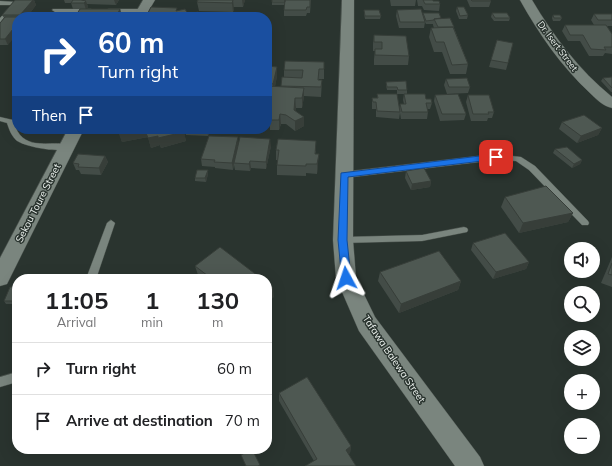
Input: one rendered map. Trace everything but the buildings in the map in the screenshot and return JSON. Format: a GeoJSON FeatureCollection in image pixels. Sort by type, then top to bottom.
{"type":"FeatureCollection","features":[{"type":"Feature","properties":{"kind":"street"},"geometry":{"type":"LineString","coordinates":[[142,12],[149,0]]}},
{"type":"Feature","properties":{"kind":"street","name":"Tafawa Balewa Street"},"geometry":{"type":"LineString","coordinates":[[348,0],[343,240],[346,278],[367,324],[471,466]]}},
{"type":"Feature","properties":{"kind":"street","name":"Dr. Isert Street"},"geometry":{"type":"LineString","coordinates":[[526,0],[570,65],[596,92],[612,104]]}},
{"type":"Feature","properties":{"kind":"street","name":"Sekou Toure Street"},"geometry":{"type":"LineString","coordinates":[[0,278],[73,134]]}},
{"type":"Feature","properties":{"kind":"lane"},"geometry":{"type":"LineString","coordinates":[[0,3],[16,4],[0,21]]}},
{"type":"Feature","properties":{"kind":"lane"},"geometry":{"type":"LineString","coordinates":[[55,10],[95,11]]}},
{"type":"Feature","properties":{"kind":"lane"},"geometry":{"type":"LineString","coordinates":[[103,11],[116,12]]}},
{"type":"Feature","properties":{"kind":"lane"},"geometry":{"type":"LineString","coordinates":[[0,119],[10,122],[12,132]]}},
{"type":"Feature","properties":{"kind":"lane"},"geometry":{"type":"LineString","coordinates":[[14,134],[20,141],[33,145],[67,146]]}},
{"type":"Feature","properties":{"kind":"lane"},"geometry":{"type":"LineString","coordinates":[[344,175],[496,157],[518,159],[532,168],[585,223]]}},
{"type":"Feature","properties":{"kind":"lane"},"geometry":{"type":"LineString","coordinates":[[93,274],[111,223]]}},
{"type":"Feature","properties":{"kind":"lane"},"geometry":{"type":"LineString","coordinates":[[343,240],[422,238],[464,230]]}},
{"type":"Feature","properties":{"kind":"lane"},"geometry":{"type":"LineString","coordinates":[[0,382],[12,378]]}},
{"type":"Feature","properties":{"kind":"route"},"geometry":{"type":"LineString","coordinates":[[346,278],[343,240],[344,175],[496,157]]}}]}
